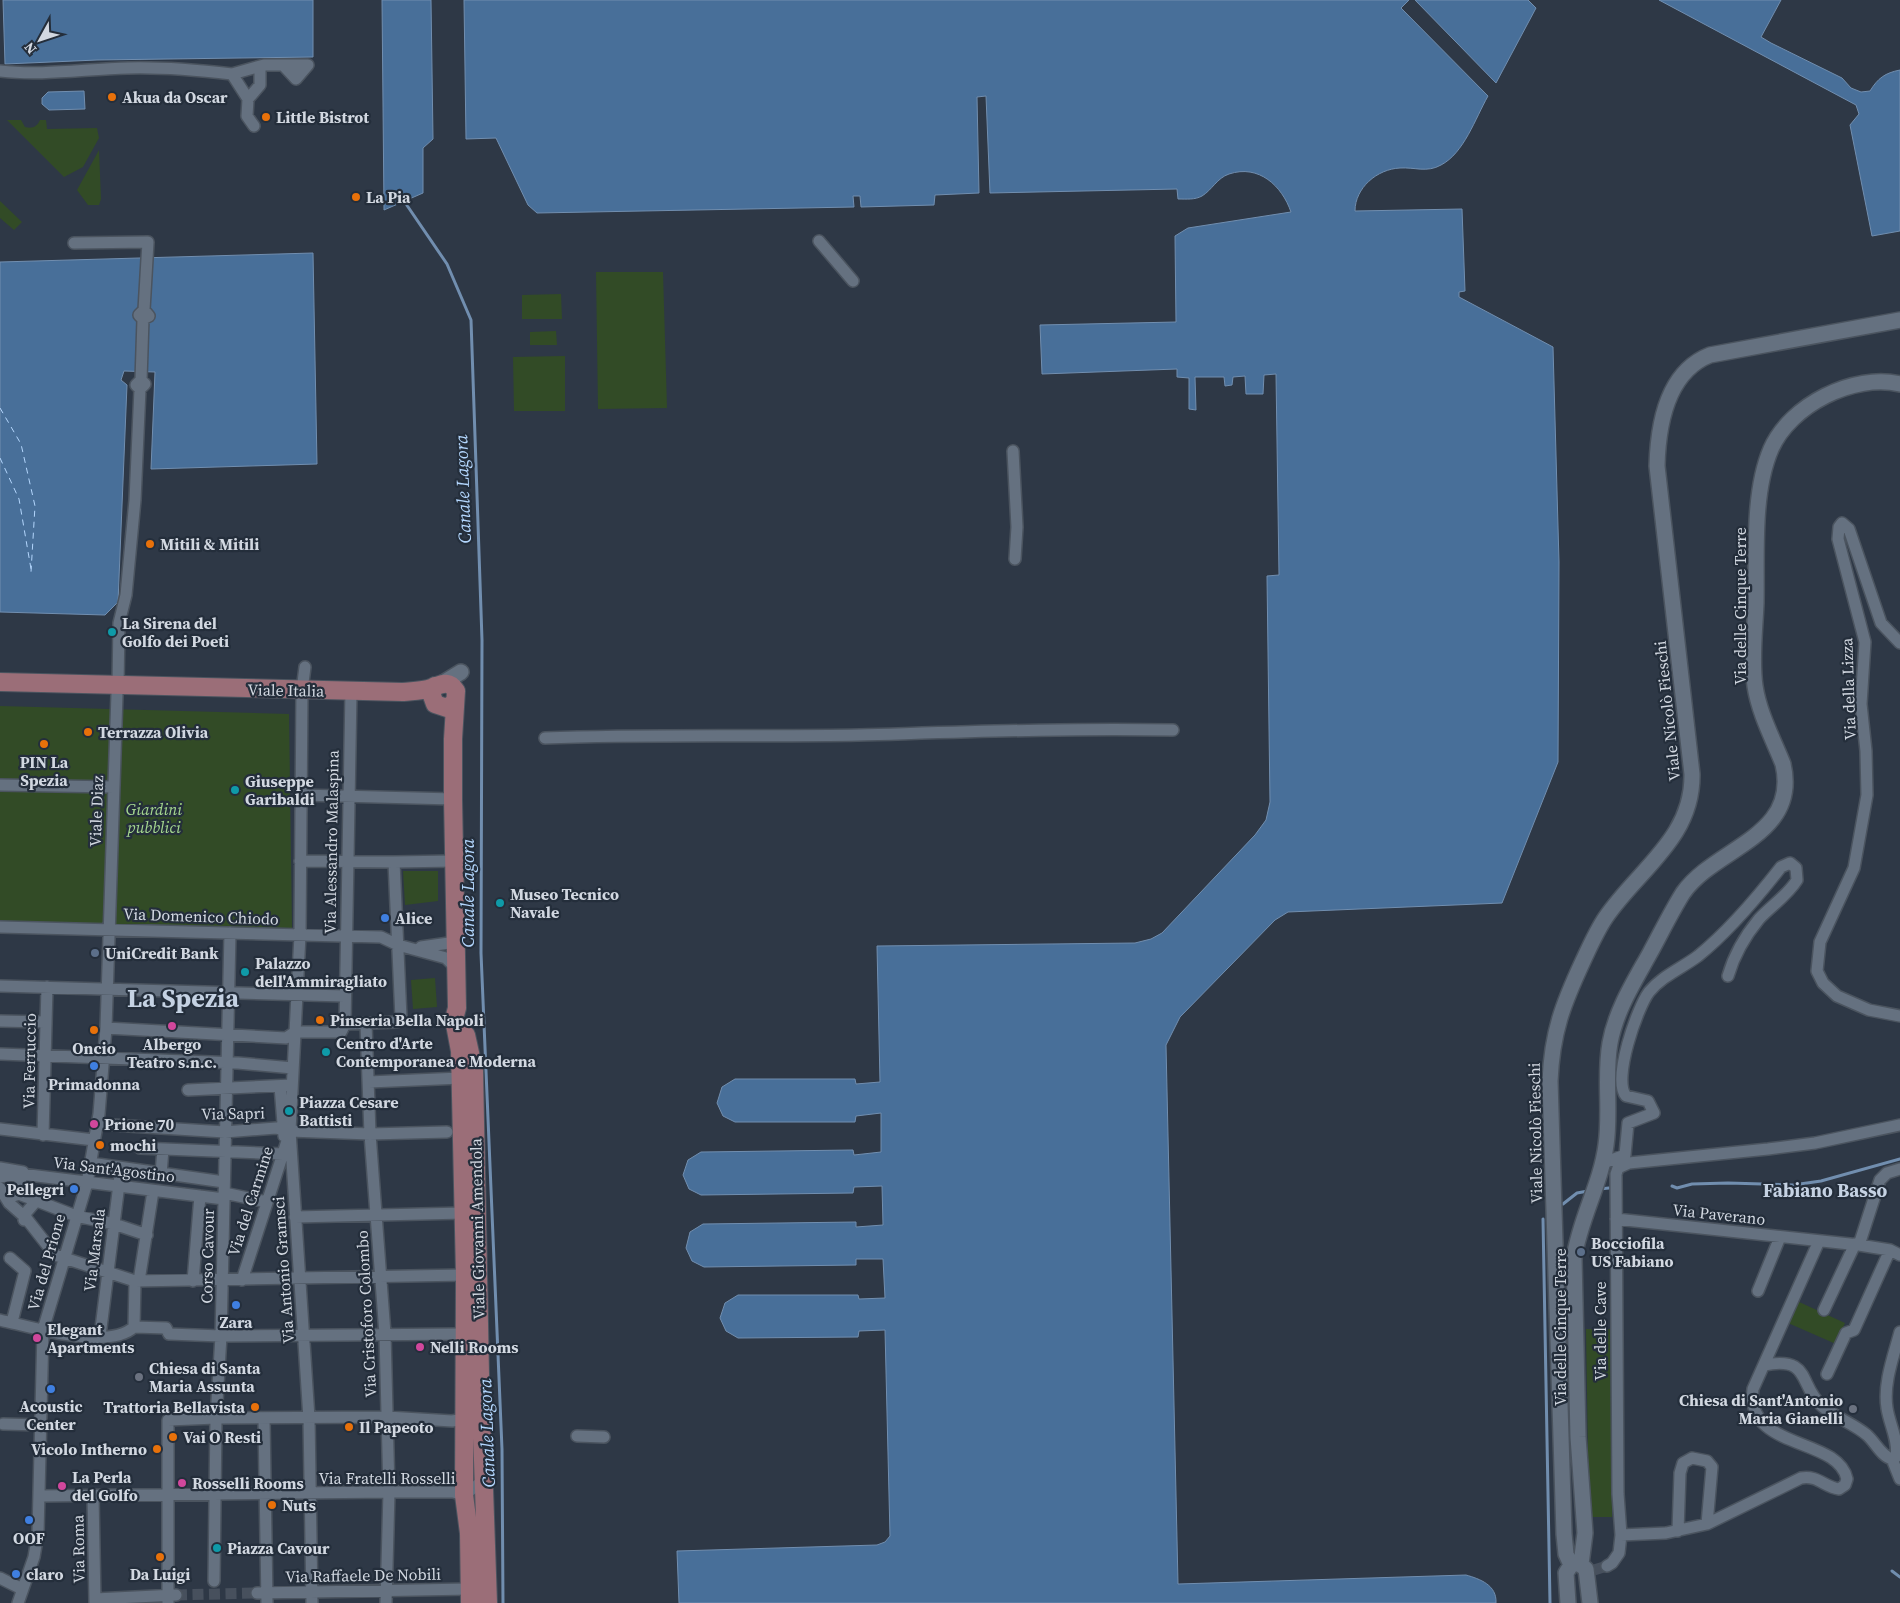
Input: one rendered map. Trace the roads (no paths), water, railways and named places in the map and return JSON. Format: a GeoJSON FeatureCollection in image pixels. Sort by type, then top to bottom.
{"type":"FeatureCollection","features":[{"type":"Feature","properties":{"kind":"main road","name":"Viale Nicolò Fieschi"},"geometry":{"type":"LineString","coordinates":[[1590,1603],[1581,1571],[1566,1554],[1564,1534],[1550,1080],[1551,1056],[1555,1030],[1566,996],[1604,919],[1615,903],[1660,854],[1679,827],[1692,794],[1657,466],[1658,442],[1663,417],[1671,395],[1681,377],[1691,366],[1705,357],[1900,320]]}},
{"type":"Feature","properties":{"kind":"main road","name":"Via delle Cinque Terre"},"geometry":{"type":"LineString","coordinates":[[1581,1571],[1585,1538],[1578,1437],[1574,1258],[1578,1233],[1603,1163],[1608,1118],[1607,1077],[1610,1042],[1619,1010],[1684,892],[1717,861],[1749,842],[1764,829],[1777,813],[1784,798],[1785,773],[1783,764],[1760,706],[1754,672],[1758,509],[1766,461],[1771,447],[1792,420],[1820,398],[1853,385],[1869,382],[1900,384]]}},
{"type":"Feature","properties":{"kind":"main road","name":"Viale Italia"},"geometry":{"type":"LineString","coordinates":[[0,682],[55,685],[66,693],[117,690],[156,695],[168,687],[403,692],[444,695]]}},
{"type":"Feature","properties":{"kind":"main road","name":"Viale Giovanni Amendola"},"geometry":{"type":"LineString","coordinates":[[444,695],[453,739],[457,1008],[454,1019],[460,1051],[461,1078],[465,1275],[464,1495],[469,1533],[470,1596]]}},
{"type":"Feature","properties":{"kind":"main road","name":"Viale Giovanni Amendola"},"geometry":{"type":"LineString","coordinates":[[457,1008],[469,1043],[474,1071],[488,1603]]}},
{"type":"Feature","properties":{"kind":"main road","name":"Viale Nicolò Fieschi"},"geometry":{"type":"LineString","coordinates":[[1568,1603],[1581,1571]]}},
{"type":"Feature","properties":{"kind":"street"},"geometry":{"type":"LineString","coordinates":[[0,71],[58,72],[138,68],[191,69],[232,74],[260,66],[283,65]]}},
{"type":"Feature","properties":{"kind":"street"},"geometry":{"type":"LineString","coordinates":[[254,126],[247,116],[248,100],[260,85],[260,66]]}},
{"type":"Feature","properties":{"kind":"street"},"geometry":{"type":"LineString","coordinates":[[232,74],[248,100]]}},
{"type":"Feature","properties":{"kind":"street"},"geometry":{"type":"LineString","coordinates":[[819,241],[853,281]]}},
{"type":"Feature","properties":{"kind":"street","name":"Viale Diaz"},"geometry":{"type":"LineString","coordinates":[[74,243],[148,242],[135,500],[126,595],[119,623],[108,930]]}},
{"type":"Feature","properties":{"kind":"street"},"geometry":{"type":"LineString","coordinates":[[1013,451],[1017,527],[1015,559]]}},
{"type":"Feature","properties":{"kind":"street","name":"Via della Lizza"},"geometry":{"type":"LineString","coordinates":[[1900,643],[1881,623],[1849,529],[1842,523],[1839,527],[1838,539],[1865,642],[1862,704],[1867,795],[1854,868],[1820,942],[1817,971],[1823,983],[1837,996],[1869,1010],[1900,1016]]}},
{"type":"Feature","properties":{"kind":"street","name":"Via Antonio Gramsci"},"geometry":{"type":"LineString","coordinates":[[305,667],[302,690],[300,935],[292,1085],[287,1130],[309,1418],[312,1597]]}},
{"type":"Feature","properties":{"kind":"street","name":"Via Alessandro Malaspina"},"geometry":{"type":"LineString","coordinates":[[345,1024],[346,862],[351,691]]}},
{"type":"Feature","properties":{"kind":"street"},"geometry":{"type":"LineString","coordinates":[[545,738],[611,735],[695,737],[1008,730],[1173,730]]}},
{"type":"Feature","properties":{"kind":"street"},"geometry":{"type":"LineString","coordinates":[[0,784],[114,787]]}},
{"type":"Feature","properties":{"kind":"street"},"geometry":{"type":"LineString","coordinates":[[301,795],[348,798],[453,799]]}},
{"type":"Feature","properties":{"kind":"street"},"geometry":{"type":"LineString","coordinates":[[300,862],[454,861]]}},
{"type":"Feature","properties":{"kind":"street"},"geometry":{"type":"LineString","coordinates":[[106,1028],[286,1038],[295,1032],[341,1032],[345,1024],[397,1022],[401,1018],[394,862]]}},
{"type":"Feature","properties":{"kind":"street"},"geometry":{"type":"LineString","coordinates":[[1603,1163],[1625,1155],[1628,1122],[1654,1113],[1648,1101],[1626,1096],[1622,1092],[1628,1039],[1641,1005],[1660,981],[1697,956],[1725,931],[1780,867],[1790,863],[1796,868],[1798,880],[1759,919],[1732,961],[1728,976]]}},
{"type":"Feature","properties":{"kind":"street","name":"Via Domenico Chiodo"},"geometry":{"type":"LineString","coordinates":[[0,926],[381,937],[398,945],[414,948]]}},
{"type":"Feature","properties":{"kind":"street","name":"Via del Prione"},"geometry":{"type":"LineString","coordinates":[[18,1603],[34,1557],[40,1496],[38,1424],[43,1330],[87,1183],[97,1124],[106,1028],[108,930]]}},
{"type":"Feature","properties":{"kind":"street","name":"Corso Cavour"},"geometry":{"type":"LineString","coordinates":[[214,1581],[214,1493],[221,1336],[230,933]]}},
{"type":"Feature","properties":{"kind":"street"},"geometry":{"type":"LineString","coordinates":[[414,948],[456,942]]}},
{"type":"Feature","properties":{"kind":"street"},"geometry":{"type":"LineString","coordinates":[[414,948],[446,958],[456,968]]}},
{"type":"Feature","properties":{"kind":"street"},"geometry":{"type":"LineString","coordinates":[[0,986],[344,996]]}},
{"type":"Feature","properties":{"kind":"street","name":"Via Ferruccio"},"geometry":{"type":"LineString","coordinates":[[43,1135],[47,987]]}},
{"type":"Feature","properties":{"kind":"street"},"geometry":{"type":"LineString","coordinates":[[0,1021],[45,1022]]}},
{"type":"Feature","properties":{"kind":"street","name":"Via Cristoforo Colombo"},"geometry":{"type":"LineString","coordinates":[[366,1024],[370,1134],[381,1277],[387,1417],[389,1492],[386,1597]]}},
{"type":"Feature","properties":{"kind":"street"},"geometry":{"type":"LineString","coordinates":[[0,1054],[238,1063],[293,1068]]}},
{"type":"Feature","properties":{"kind":"street"},"geometry":{"type":"LineString","coordinates":[[368,1082],[461,1078]]}},
{"type":"Feature","properties":{"kind":"street"},"geometry":{"type":"LineString","coordinates":[[188,1090],[292,1085]]}},
{"type":"Feature","properties":{"kind":"street"},"geometry":{"type":"LineString","coordinates":[[280,1086],[287,1130]]}},
{"type":"Feature","properties":{"kind":"street","name":"Via Sapri"},"geometry":{"type":"LineString","coordinates":[[97,1124],[225,1132],[276,1128],[370,1134],[447,1132]]}},
{"type":"Feature","properties":{"kind":"street","name":"Via delle Cave"},"geometry":{"type":"LineString","coordinates":[[1607,1566],[1616,1559],[1619,1553],[1621,1535],[1618,1494],[1616,1174],[1618,1168],[1624,1164],[1815,1143],[1900,1125]]}},
{"type":"Feature","properties":{"kind":"street"},"geometry":{"type":"LineString","coordinates":[[0,1129],[94,1140]]}},
{"type":"Feature","properties":{"kind":"street","name":"Via del Carmine"},"geometry":{"type":"LineString","coordinates":[[242,1280],[284,1150],[287,1130]]}},
{"type":"Feature","properties":{"kind":"street"},"geometry":{"type":"LineString","coordinates":[[140,1148],[225,1152],[284,1150]]}},
{"type":"Feature","properties":{"kind":"street"},"geometry":{"type":"LineString","coordinates":[[161,1174],[163,1149]]}},
{"type":"Feature","properties":{"kind":"street"},"geometry":{"type":"LineString","coordinates":[[90,1164],[161,1174],[267,1202]]}},
{"type":"Feature","properties":{"kind":"street"},"geometry":{"type":"LineString","coordinates":[[0,1168],[23,1172],[17,1192],[76,1216],[114,1224],[147,1235]]}},
{"type":"Feature","properties":{"kind":"street","name":"Via Marsala"},"geometry":{"type":"LineString","coordinates":[[100,1336],[121,1168]]}},
{"type":"Feature","properties":{"kind":"street"},"geometry":{"type":"LineString","coordinates":[[1824,1310],[1857,1244],[1880,1180],[1887,1173],[1900,1170]]}},
{"type":"Feature","properties":{"kind":"street","name":"Via Sant'Agostino"},"geometry":{"type":"LineString","coordinates":[[0,1178],[22,1174],[200,1196],[224,1191]]}},
{"type":"Feature","properties":{"kind":"street"},"geometry":{"type":"LineString","coordinates":[[134,1327],[137,1281],[147,1235],[153,1191]]}},
{"type":"Feature","properties":{"kind":"street"},"geometry":{"type":"LineString","coordinates":[[2,1195],[19,1194],[36,1200]]}},
{"type":"Feature","properties":{"kind":"street"},"geometry":{"type":"LineString","coordinates":[[2,1195],[25,1218],[49,1249],[59,1276]]}},
{"type":"Feature","properties":{"kind":"street"},"geometry":{"type":"LineString","coordinates":[[193,1281],[200,1196]]}},
{"type":"Feature","properties":{"kind":"street"},"geometry":{"type":"LineString","coordinates":[[25,1218],[24,1215],[36,1200]]}},
{"type":"Feature","properties":{"kind":"street"},"geometry":{"type":"LineString","coordinates":[[295,1217],[464,1213]]}},
{"type":"Feature","properties":{"kind":"street","name":"Via Paverano"},"geometry":{"type":"LineString","coordinates":[[1616,1218],[1857,1244],[1897,1252]]}},
{"type":"Feature","properties":{"kind":"street"},"geometry":{"type":"LineString","coordinates":[[1758,1292],[1780,1237]]}},
{"type":"Feature","properties":{"kind":"street"},"geometry":{"type":"LineString","coordinates":[[1621,1535],[1678,1531],[1707,1524],[1801,1478],[1819,1479],[1831,1488],[1838,1489],[1845,1485],[1848,1479],[1844,1469],[1830,1459],[1769,1429],[1753,1411],[1751,1400],[1753,1389],[1777,1332],[1818,1241]]}},
{"type":"Feature","properties":{"kind":"street"},"geometry":{"type":"LineString","coordinates":[[49,1249],[64,1259],[137,1281],[222,1281],[465,1275]]}},
{"type":"Feature","properties":{"kind":"street"},"geometry":{"type":"LineString","coordinates":[[1827,1374],[1846,1332],[1854,1330],[1897,1252]]}},
{"type":"Feature","properties":{"kind":"street"},"geometry":{"type":"LineString","coordinates":[[10,1258],[25,1270],[12,1322]]}},
{"type":"Feature","properties":{"kind":"street"},"geometry":{"type":"LineString","coordinates":[[0,1320],[62,1334],[116,1337],[127,1333],[134,1327],[166,1328],[170,1334],[221,1336],[464,1334]]}},
{"type":"Feature","properties":{"kind":"street"},"geometry":{"type":"LineString","coordinates":[[1892,1459],[1897,1454],[1896,1429],[1886,1393],[1895,1366],[1899,1341]]}},
{"type":"Feature","properties":{"kind":"street"},"geometry":{"type":"LineString","coordinates":[[1764,1364],[1783,1362],[1798,1369],[1806,1377],[1816,1398],[1823,1406],[1854,1425],[1892,1459],[1900,1479]]}},
{"type":"Feature","properties":{"kind":"street"},"geometry":{"type":"LineString","coordinates":[[95,1601],[171,1597],[168,1420],[387,1417],[452,1421],[465,1419]]}},
{"type":"Feature","properties":{"kind":"street"},"geometry":{"type":"LineString","coordinates":[[263,1595],[264,1419]]}},
{"type":"Feature","properties":{"kind":"street"},"geometry":{"type":"LineString","coordinates":[[3,1424],[38,1424]]}},
{"type":"Feature","properties":{"kind":"street"},"geometry":{"type":"LineString","coordinates":[[577,1436],[604,1437]]}},
{"type":"Feature","properties":{"kind":"street"},"geometry":{"type":"LineString","coordinates":[[1678,1531],[1680,1473],[1683,1463],[1692,1458],[1707,1461],[1712,1467],[1707,1524]]}},
{"type":"Feature","properties":{"kind":"street"},"geometry":{"type":"LineString","coordinates":[[464,1495],[484,1482]]}},
{"type":"Feature","properties":{"kind":"street","name":"Via Fratelli Rosselli"},"geometry":{"type":"LineString","coordinates":[[40,1496],[389,1492],[453,1492],[464,1495]]}},
{"type":"Feature","properties":{"kind":"street","name":"Via Roma"},"geometry":{"type":"LineString","coordinates":[[93,1495],[95,1601]]}},
{"type":"Feature","properties":{"kind":"street"},"geometry":{"type":"LineString","coordinates":[[0,1578],[22,1589]]}},
{"type":"Feature","properties":{"kind":"street","name":"Via Raffaele De Nobili"},"geometry":{"type":"LineString","coordinates":[[263,1595],[312,1597],[470,1596]]}},
{"type":"Feature","properties":{"kind":"water"},"geometry":{"type":"Polygon","coordinates":[[[3,0],[313,0],[313,57],[97,60],[5,64],[3,0]]]}},
{"type":"Feature","properties":{"kind":"water"},"geometry":{"type":"Polygon","coordinates":[[[382,0],[431,0],[433,139],[423,148],[423,193],[384,210],[382,0]]]}},
{"type":"Feature","properties":{"kind":"water"},"geometry":{"type":"Polygon","coordinates":[[[464,0],[1409,0],[1401,8],[1488,96],[1463,144],[1449,160],[1431,169],[1400,168],[1383,172],[1369,181],[1363,188],[1356,203],[1355,211],[1462,209],[1465,291],[1459,292],[1459,297],[1553,347],[1559,562],[1558,762],[1502,903],[1288,912],[1275,920],[1180,1017],[1166,1045],[1178,1584],[1466,1575],[1482,1581],[1491,1587],[1496,1597],[1496,1603],[679,1603],[677,1551],[877,1545],[885,1542],[890,1536],[885,1330],[859,1331],[858,1337],[738,1338],[726,1331],[720,1318],[725,1303],[738,1295],[858,1295],[859,1299],[885,1298],[883,1259],[856,1259],[856,1265],[704,1267],[692,1261],[686,1248],[690,1232],[703,1224],[856,1222],[856,1227],[883,1225],[882,1186],[854,1187],[853,1193],[701,1195],[689,1189],[683,1175],[688,1160],[701,1152],[853,1150],[854,1155],[881,1152],[881,1113],[856,1116],[855,1122],[735,1122],[723,1116],[717,1103],[722,1087],[735,1079],[855,1079],[856,1084],[880,1082],[877,946],[1135,943],[1151,939],[1162,933],[1255,835],[1266,820],[1270,802],[1267,576],[1279,575],[1276,374],[1264,375],[1263,394],[1246,394],[1245,376],[1233,377],[1232,385],[1225,386],[1224,377],[1195,377],[1196,410],[1189,409],[1189,378],[1177,377],[1177,369],[1042,374],[1040,325],[1176,322],[1175,236],[1188,228],[1291,212],[1287,202],[1275,186],[1268,180],[1250,172],[1229,174],[1218,181],[1202,196],[1190,199],[1178,199],[1177,189],[990,193],[986,96],[977,97],[979,193],[935,195],[934,205],[861,207],[860,196],[853,196],[854,207],[537,213],[528,205],[496,138],[466,139],[464,0]]]}},
{"type":"Feature","properties":{"kind":"water"},"geometry":{"type":"Polygon","coordinates":[[[1415,0],[1528,0],[1536,8],[1496,83],[1415,0]]]}},
{"type":"Feature","properties":{"kind":"water"},"geometry":{"type":"Polygon","coordinates":[[[1659,0],[1781,0],[1761,37],[1771,43],[1842,78],[1851,88],[1861,92],[1870,91],[1882,77],[1900,70],[1900,231],[1872,236],[1850,125],[1859,114],[1856,105],[1659,0]]]}},
{"type":"Feature","properties":{"kind":"water"},"geometry":{"type":"Polygon","coordinates":[[[84,91],[85,109],[49,110],[42,104],[42,98],[48,92],[84,91]]]}},
{"type":"Feature","properties":{"kind":"water"},"geometry":{"type":"Polygon","coordinates":[[[313,253],[317,464],[151,469],[155,372],[124,371],[121,380],[127,385],[118,602],[105,615],[0,612],[0,262],[313,253]]]}},
{"type":"Feature","properties":{"kind":"waterway","name":"Canale Lagora"},"geometry":{"type":"LineString","coordinates":[[404,201],[447,264],[471,320],[482,640],[481,953],[502,1449],[503,1603]]}},
{"type":"Feature","properties":{"kind":"waterway"},"geometry":{"type":"LineString","coordinates":[[1672,1186],[1677,1188],[1692,1184],[1728,1183],[1793,1185],[1821,1181],[1900,1159]]}},
{"type":"Feature","properties":{"kind":"waterway"},"geometry":{"type":"LineString","coordinates":[[1599,1189],[1609,1188]]}},
{"type":"Feature","properties":{"kind":"waterway"},"geometry":{"type":"LineString","coordinates":[[1563,1204],[1577,1193],[1588,1191]]}},
{"type":"Feature","properties":{"kind":"waterway"},"geometry":{"type":"LineString","coordinates":[[1543,1219],[1550,1603]]}},
{"type":"Feature","properties":{"kind":"waterway"},"geometry":{"type":"LineString","coordinates":[[1892,1571],[1900,1577]]}},
{"type":"Feature","properties":{"kind":"tunnel"},"geometry":{"type":"LineString","coordinates":[[1594,1570],[1607,1566]]}},
{"type":"Feature","properties":{"kind":"tunnel"},"geometry":{"type":"LineString","coordinates":[[176,1595],[257,1593]]}},
{"type":"Feature","properties":{"kind":"place","name":"Akua da Oscar"},"geometry":{"type":"Point","coordinates":[112,97]}},
{"type":"Feature","properties":{"kind":"place","name":"Little Bistrot"},"geometry":{"type":"Point","coordinates":[266,117]}},
{"type":"Feature","properties":{"kind":"place","name":"La Pia"},"geometry":{"type":"Point","coordinates":[356,197]}},
{"type":"Feature","properties":{"kind":"place","name":"Mitili & Mitili"},"geometry":{"type":"Point","coordinates":[150,544]}},
{"type":"Feature","properties":{"kind":"place","name":"La Sirena del Golfo dei Poeti"},"geometry":{"type":"Point","coordinates":[112,632]}},
{"type":"Feature","properties":{"kind":"place","name":"Terrazza Olivia"},"geometry":{"type":"Point","coordinates":[88,732]}},
{"type":"Feature","properties":{"kind":"place","name":"PIN La Spezia"},"geometry":{"type":"Point","coordinates":[44,744]}},
{"type":"Feature","properties":{"kind":"place","name":"Giuseppe Garibaldi"},"geometry":{"type":"Point","coordinates":[235,790]}},
{"type":"Feature","properties":{"kind":"place","name":"Museo Tecnico Navale"},"geometry":{"type":"Point","coordinates":[500,903]}},
{"type":"Feature","properties":{"kind":"place","name":"Alice"},"geometry":{"type":"Point","coordinates":[385,918]}},
{"type":"Feature","properties":{"kind":"place","name":"UniCredit Bank"},"geometry":{"type":"Point","coordinates":[95,953]}},
{"type":"Feature","properties":{"kind":"place","name":"Palazzo dell'Ammiragliato"},"geometry":{"type":"Point","coordinates":[245,972]}},
{"type":"Feature","properties":{"kind":"place","name":"Pinseria Bella Napoli"},"geometry":{"type":"Point","coordinates":[320,1020]}},
{"type":"Feature","properties":{"kind":"place","name":"Albergo Teatro s.n.c."},"geometry":{"type":"Point","coordinates":[172,1026]}},
{"type":"Feature","properties":{"kind":"place","name":"Oncio"},"geometry":{"type":"Point","coordinates":[94,1030]}},
{"type":"Feature","properties":{"kind":"place","name":"Centro d'Arte Contemporanea e Moderna"},"geometry":{"type":"Point","coordinates":[326,1052]}},
{"type":"Feature","properties":{"kind":"place","name":"Primadonna"},"geometry":{"type":"Point","coordinates":[94,1066]}},
{"type":"Feature","properties":{"kind":"place","name":"Piazza Cesare Battisti"},"geometry":{"type":"Point","coordinates":[289,1111]}},
{"type":"Feature","properties":{"kind":"place","name":"Prione 70"},"geometry":{"type":"Point","coordinates":[94,1124]}},
{"type":"Feature","properties":{"kind":"place","name":"mochi"},"geometry":{"type":"Point","coordinates":[100,1145]}},
{"type":"Feature","properties":{"kind":"place","name":"Pellegri"},"geometry":{"type":"Point","coordinates":[74,1189]}},
{"type":"Feature","properties":{"kind":"place","name":"Bocciofila US Fabiano"},"geometry":{"type":"Point","coordinates":[1581,1252]}},
{"type":"Feature","properties":{"kind":"place","name":"Zara"},"geometry":{"type":"Point","coordinates":[236,1305]}},
{"type":"Feature","properties":{"kind":"place","name":"Elegant Apartments"},"geometry":{"type":"Point","coordinates":[37,1338]}},
{"type":"Feature","properties":{"kind":"place","name":"Nelli Rooms"},"geometry":{"type":"Point","coordinates":[420,1347]}},
{"type":"Feature","properties":{"kind":"place","name":"Chiesa di Santa Maria Assunta"},"geometry":{"type":"Point","coordinates":[139,1377]}},
{"type":"Feature","properties":{"kind":"place","name":"Acoustic Center"},"geometry":{"type":"Point","coordinates":[51,1389]}},
{"type":"Feature","properties":{"kind":"place","name":"Trattoria Bellavista"},"geometry":{"type":"Point","coordinates":[255,1407]}},
{"type":"Feature","properties":{"kind":"place","name":"Chiesa di Sant'Antonio Maria Gianelli"},"geometry":{"type":"Point","coordinates":[1853,1409]}},
{"type":"Feature","properties":{"kind":"place","name":"Il Papeoto"},"geometry":{"type":"Point","coordinates":[349,1427]}},
{"type":"Feature","properties":{"kind":"place","name":"Vai O Resti"},"geometry":{"type":"Point","coordinates":[173,1437]}},
{"type":"Feature","properties":{"kind":"place","name":"Vicolo Intherno"},"geometry":{"type":"Point","coordinates":[157,1449]}},
{"type":"Feature","properties":{"kind":"place","name":"Rosselli Rooms"},"geometry":{"type":"Point","coordinates":[182,1483]}},
{"type":"Feature","properties":{"kind":"place","name":"La Perla del Golfo"},"geometry":{"type":"Point","coordinates":[62,1486]}},
{"type":"Feature","properties":{"kind":"place","name":"Nuts"},"geometry":{"type":"Point","coordinates":[272,1505]}},
{"type":"Feature","properties":{"kind":"place","name":"OOF"},"geometry":{"type":"Point","coordinates":[29,1520]}},
{"type":"Feature","properties":{"kind":"place","name":"Piazza Cavour"},"geometry":{"type":"Point","coordinates":[217,1548]}},
{"type":"Feature","properties":{"kind":"place","name":"Da Luigi"},"geometry":{"type":"Point","coordinates":[160,1557]}},
{"type":"Feature","properties":{"kind":"place","name":"claro"},"geometry":{"type":"Point","coordinates":[16,1574]}},
{"type":"Feature","properties":{"kind":"district","name":"La Spezia"},"geometry":{"type":"Point","coordinates":[183,998]}},
{"type":"Feature","properties":{"kind":"district","name":"Fabiano Basso"},"geometry":{"type":"Point","coordinates":[1825,1190]}},
{"type":"Feature","properties":{"kind":"park label","name":"Giardini pubblici"},"geometry":{"type":"Point","coordinates":[154,818]}}]}
